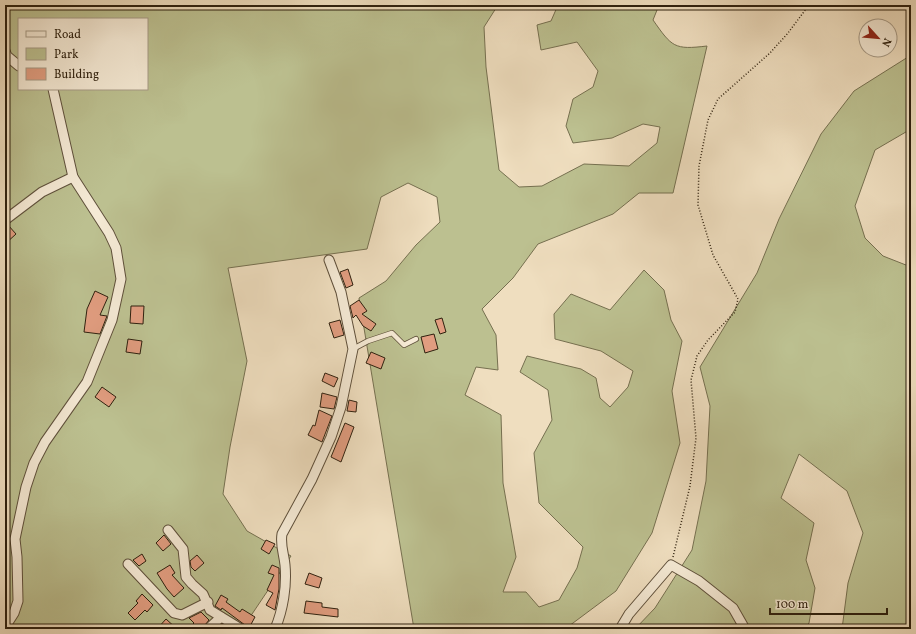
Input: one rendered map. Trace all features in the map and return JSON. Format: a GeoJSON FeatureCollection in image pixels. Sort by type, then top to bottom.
{"type":"FeatureCollection","features":[{"type":"Feature","properties":{"kind":"street"},"geometry":{"type":"LineString","coordinates":[[5,51],[7,56],[18,65]]}},
{"type":"Feature","properties":{"kind":"street"},"geometry":{"type":"LineString","coordinates":[[5,627],[14,613],[18,601],[18,563],[15,539],[18,518],[32,469],[45,442],[87,382],[112,320],[121,279],[116,248],[109,233],[73,177],[53,90]]}},
{"type":"Feature","properties":{"kind":"street"},"geometry":{"type":"LineString","coordinates":[[5,220],[42,192],[73,177]]}},
{"type":"Feature","properties":{"kind":"street"},"geometry":{"type":"LineString","coordinates":[[275,629],[283,600],[286,571],[281,541],[282,534],[312,479],[331,437],[341,407],[353,349],[341,292],[329,260]]}},
{"type":"Feature","properties":{"kind":"street"},"geometry":{"type":"LineString","coordinates":[[168,530],[182,549],[186,577],[203,594],[208,602],[211,612],[241,629]]}},
{"type":"Feature","properties":{"kind":"street"},"geometry":{"type":"LineString","coordinates":[[128,564],[174,613],[182,615],[208,602]]}},
{"type":"Feature","properties":{"kind":"street"},"geometry":{"type":"LineString","coordinates":[[620,629],[629,614],[671,565],[699,582],[733,608],[745,629]]}},
{"type":"Feature","properties":{"kind":"street"},"geometry":{"type":"LineString","coordinates":[[208,629],[221,617]]}},
{"type":"Feature","properties":{"kind":"lane"},"geometry":{"type":"LineString","coordinates":[[353,349],[368,341],[392,332],[404,345],[416,339]]}},
{"type":"Feature","properties":{"kind":"path"},"geometry":{"type":"LineString","coordinates":[[671,565],[690,486],[696,438],[691,380],[697,356],[708,340],[735,312],[738,299],[713,254],[698,205],[699,166],[708,120],[718,99],[770,53],[788,33],[809,5]]}},
{"type":"Feature","properties":{"kind":"green space"},"geometry":{"type":"Polygon","coordinates":[[[5,5],[498,5],[484,27],[486,67],[499,170],[519,187],[542,186],[584,164],[629,166],[657,143],[660,127],[643,124],[612,138],[573,143],[566,126],[573,99],[593,87],[598,71],[577,42],[541,50],[537,25],[551,21],[558,5],[659,5],[653,20],[670,41],[680,47],[707,46],[673,193],[639,193],[613,214],[538,244],[513,278],[482,309],[496,335],[498,370],[476,367],[465,395],[501,415],[503,483],[516,557],[503,592],[526,592],[539,607],[559,600],[577,568],[583,547],[539,503],[534,453],[552,420],[548,390],[520,372],[527,356],[581,369],[596,378],[600,398],[610,407],[628,387],[633,371],[601,351],[555,339],[554,314],[571,294],[610,310],[644,270],[664,290],[671,320],[682,341],[672,391],[680,443],[652,533],[616,591],[569,626],[572,629],[414,629],[359,298],[386,281],[416,245],[440,222],[437,197],[408,183],[381,197],[367,249],[228,268],[247,361],[230,447],[223,494],[247,531],[291,556],[242,629],[5,629],[5,5]]]}},
{"type":"Feature","properties":{"kind":"green space"},"geometry":{"type":"Polygon","coordinates":[[[908,57],[911,58],[911,129],[875,150],[855,206],[865,238],[883,256],[911,267],[911,629],[842,629],[848,583],[863,533],[847,491],[799,454],[781,498],[814,523],[806,560],[815,588],[809,623],[804,629],[635,629],[655,608],[692,550],[706,481],[710,406],[700,367],[757,273],[779,219],[821,134],[854,91],[908,57]]]}},
{"type":"Feature","properties":{"kind":"building"},"geometry":{"type":"Polygon","coordinates":[[[8,225],[16,234],[5,244],[5,226],[8,225]]]}},
{"type":"Feature","properties":{"kind":"building"},"geometry":{"type":"Polygon","coordinates":[[[348,269],[353,285],[346,288],[340,272],[348,269]]]}},
{"type":"Feature","properties":{"kind":"building"},"geometry":{"type":"Polygon","coordinates":[[[95,291],[108,297],[100,315],[107,316],[100,334],[84,332],[87,309],[95,291]]]}},
{"type":"Feature","properties":{"kind":"building"},"geometry":{"type":"Polygon","coordinates":[[[359,300],[367,311],[362,314],[376,324],[371,331],[363,326],[356,315],[353,318],[350,306],[359,300]]]}},
{"type":"Feature","properties":{"kind":"building"},"geometry":{"type":"Polygon","coordinates":[[[131,306],[144,306],[143,324],[130,323],[131,306]]]}},
{"type":"Feature","properties":{"kind":"building"},"geometry":{"type":"Polygon","coordinates":[[[442,318],[446,332],[440,334],[435,320],[442,318]]]}},
{"type":"Feature","properties":{"kind":"building"},"geometry":{"type":"Polygon","coordinates":[[[340,320],[344,335],[334,338],[329,323],[340,320]]]}},
{"type":"Feature","properties":{"kind":"building"},"geometry":{"type":"Polygon","coordinates":[[[434,334],[438,349],[425,353],[421,337],[434,334]]]}},
{"type":"Feature","properties":{"kind":"building"},"geometry":{"type":"Polygon","coordinates":[[[128,339],[142,341],[140,354],[126,352],[128,339]]]}},
{"type":"Feature","properties":{"kind":"building"},"geometry":{"type":"Polygon","coordinates":[[[371,352],[385,358],[381,369],[366,363],[371,352]]]}},
{"type":"Feature","properties":{"kind":"building"},"geometry":{"type":"Polygon","coordinates":[[[325,373],[338,378],[334,387],[322,381],[325,373]]]}},
{"type":"Feature","properties":{"kind":"building"},"geometry":{"type":"Polygon","coordinates":[[[102,387],[116,397],[109,407],[95,397],[102,387]]]}},
{"type":"Feature","properties":{"kind":"building"},"geometry":{"type":"Polygon","coordinates":[[[322,393],[337,397],[334,409],[320,407],[322,393]]]}},
{"type":"Feature","properties":{"kind":"building"},"geometry":{"type":"Polygon","coordinates":[[[349,400],[357,402],[356,412],[347,411],[349,400]]]}},
{"type":"Feature","properties":{"kind":"building"},"geometry":{"type":"Polygon","coordinates":[[[319,410],[332,416],[322,442],[308,435],[313,425],[315,426],[319,410]]]}},
{"type":"Feature","properties":{"kind":"building"},"geometry":{"type":"Polygon","coordinates":[[[345,423],[354,427],[341,462],[331,457],[345,423]]]}},
{"type":"Feature","properties":{"kind":"building"},"geometry":{"type":"Polygon","coordinates":[[[164,535],[171,544],[163,551],[156,543],[164,535]]]}},
{"type":"Feature","properties":{"kind":"building"},"geometry":{"type":"Polygon","coordinates":[[[266,540],[275,544],[269,554],[261,549],[266,540]]]}},
{"type":"Feature","properties":{"kind":"building"},"geometry":{"type":"Polygon","coordinates":[[[142,554],[146,561],[139,566],[133,560],[142,554]]]}},
{"type":"Feature","properties":{"kind":"building"},"geometry":{"type":"Polygon","coordinates":[[[197,555],[204,563],[195,571],[191,567],[190,561],[197,555]]]}},
{"type":"Feature","properties":{"kind":"building"},"geometry":{"type":"Polygon","coordinates":[[[170,565],[175,573],[172,575],[184,588],[174,597],[157,573],[170,565]]]}},
{"type":"Feature","properties":{"kind":"building"},"geometry":{"type":"Polygon","coordinates":[[[272,565],[279,568],[279,589],[275,610],[266,605],[273,593],[267,590],[274,575],[268,573],[272,565]]]}},
{"type":"Feature","properties":{"kind":"building"},"geometry":{"type":"Polygon","coordinates":[[[309,573],[322,578],[319,588],[305,584],[309,573]]]}},
{"type":"Feature","properties":{"kind":"building"},"geometry":{"type":"Polygon","coordinates":[[[142,594],[153,605],[147,612],[145,610],[135,620],[128,613],[138,603],[136,601],[142,594]]]}},
{"type":"Feature","properties":{"kind":"building"},"geometry":{"type":"Polygon","coordinates":[[[221,595],[228,599],[226,602],[240,612],[242,609],[255,617],[249,628],[222,608],[221,610],[215,606],[221,595]]]}},
{"type":"Feature","properties":{"kind":"building"},"geometry":{"type":"Polygon","coordinates":[[[306,601],[322,603],[322,607],[338,609],[338,617],[304,613],[306,601]]]}},
{"type":"Feature","properties":{"kind":"building"},"geometry":{"type":"Polygon","coordinates":[[[201,612],[209,620],[202,629],[188,629],[194,623],[189,618],[201,612]]]}},
{"type":"Feature","properties":{"kind":"building"},"geometry":{"type":"Polygon","coordinates":[[[166,619],[177,629],[157,629],[166,619]]]}}]}
